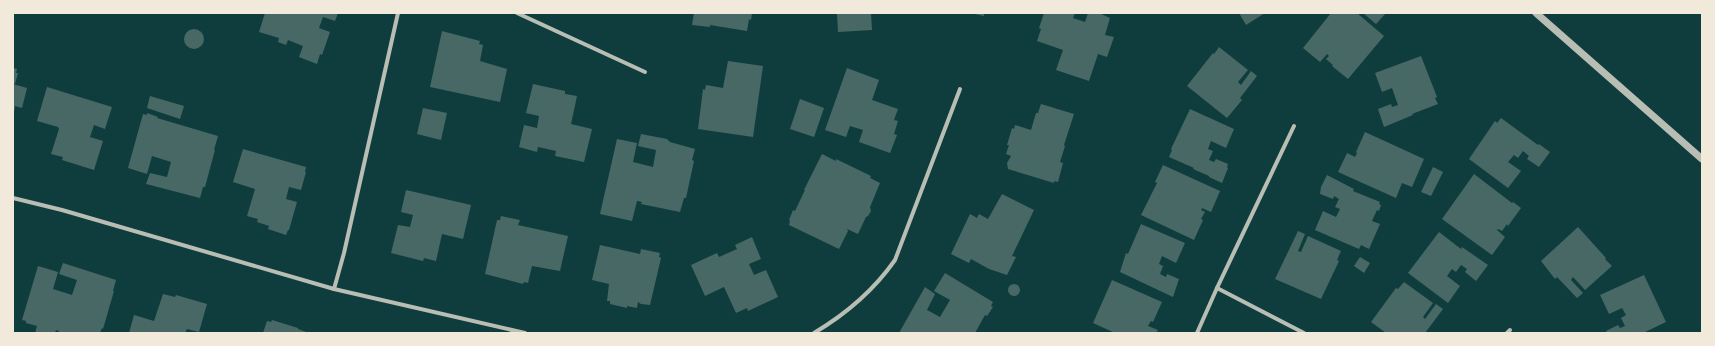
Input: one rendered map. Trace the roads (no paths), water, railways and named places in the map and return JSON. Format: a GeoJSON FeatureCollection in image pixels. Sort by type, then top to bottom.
{"type":"FeatureCollection","features":[{"type":"Feature","properties":{"kind":"street"},"geometry":{"type":"LineString","coordinates":[[334,289],[344,253],[398,13]]}},
{"type":"Feature","properties":{"kind":"street"},"geometry":{"type":"LineString","coordinates":[[517,13],[645,72]]}},
{"type":"Feature","properties":{"kind":"street"},"geometry":{"type":"LineString","coordinates":[[1536,13],[1702,159]]}},
{"type":"Feature","properties":{"kind":"street"},"geometry":{"type":"LineString","coordinates":[[814,333],[847,311],[865,295],[884,275],[895,260],[960,89]]}},
{"type":"Feature","properties":{"kind":"street"},"geometry":{"type":"LineString","coordinates":[[1197,333],[1294,126]]}},
{"type":"Feature","properties":{"kind":"street"},"geometry":{"type":"LineString","coordinates":[[13,198],[62,210],[334,289],[525,333]]}},
{"type":"Feature","properties":{"kind":"street"},"geometry":{"type":"LineString","coordinates":[[1217,288],[1304,333]]}}]}
